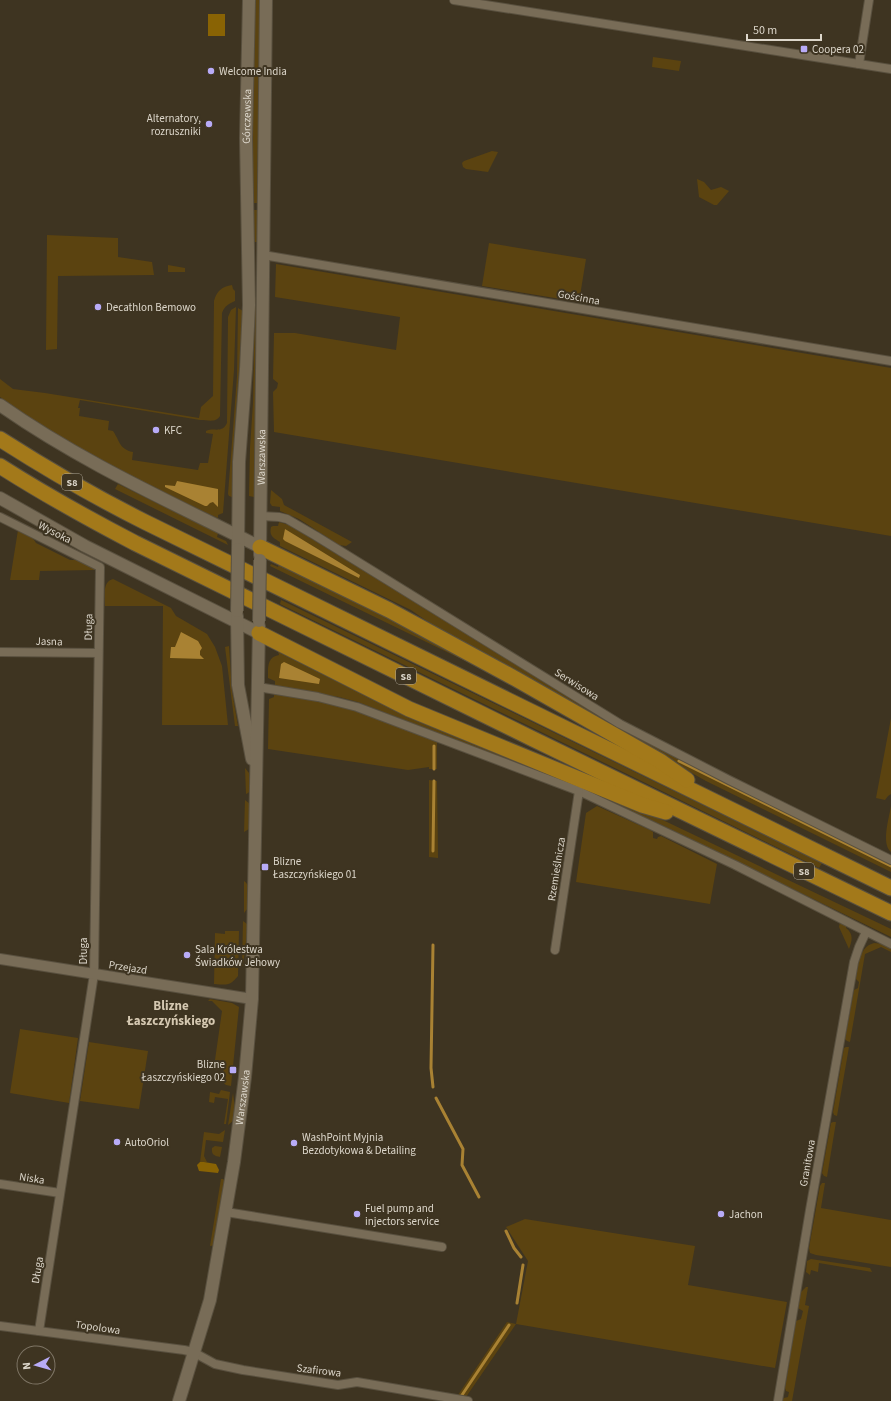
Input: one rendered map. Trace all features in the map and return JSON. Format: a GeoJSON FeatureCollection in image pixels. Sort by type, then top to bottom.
{"type":"FeatureCollection","features":[{"type":"Feature","properties":{"kind":"highway","name":"S8"},"geometry":{"type":"LineString","coordinates":[[0,439],[95,496],[139,519],[891,888]]}},
{"type":"Feature","properties":{"kind":"highway","name":"S8"},"geometry":{"type":"LineString","coordinates":[[0,466],[28,484],[135,542],[533,739],[891,913]]}},
{"type":"Feature","properties":{"kind":"highway"},"geometry":{"type":"LineString","coordinates":[[260,554],[389,610],[516,679],[660,760],[729,809]]}},
{"type":"Feature","properties":{"kind":"highway"},"geometry":{"type":"LineString","coordinates":[[259,627],[409,709],[642,805],[716,828]]}},
{"type":"Feature","properties":{"kind":"main road","name":"Górczewska"},"geometry":{"type":"LineString","coordinates":[[246,186],[249,0]]}},
{"type":"Feature","properties":{"kind":"main road","name":"Górczewska"},"geometry":{"type":"LineString","coordinates":[[264,128],[266,0]]}},
{"type":"Feature","properties":{"kind":"main road","name":"Warszawska"},"geometry":{"type":"LineString","coordinates":[[179,1401],[210,1300],[226,1212],[242,1098],[252,999],[259,627],[264,128]]}},
{"type":"Feature","properties":{"kind":"main road","name":"Warszawska"},"geometry":{"type":"LineString","coordinates":[[246,186],[249,305],[239,462],[237,617],[238,685],[256,786]]}},
{"type":"Feature","properties":{"kind":"main road"},"geometry":{"type":"LineString","coordinates":[[0,405],[35,429],[88,460],[153,495],[238,536],[260,554]]}},
{"type":"Feature","properties":{"kind":"main road"},"geometry":{"type":"LineString","coordinates":[[0,498],[85,546],[259,627]]}},
{"type":"Feature","properties":{"kind":"street"},"geometry":{"type":"LineString","coordinates":[[454,0],[891,69]]}},
{"type":"Feature","properties":{"kind":"street"},"geometry":{"type":"LineString","coordinates":[[859,64],[869,0]]}},
{"type":"Feature","properties":{"kind":"street","name":"Gościnna"},"geometry":{"type":"LineString","coordinates":[[263,255],[891,361]]}},
{"type":"Feature","properties":{"kind":"street","name":"Serwisowa"},"geometry":{"type":"LineString","coordinates":[[260,516],[279,517],[310,533],[620,724],[891,860]]}},
{"type":"Feature","properties":{"kind":"street","name":"Wysoka"},"geometry":{"type":"LineString","coordinates":[[0,517],[100,567]]}},
{"type":"Feature","properties":{"kind":"street","name":"Długa"},"geometry":{"type":"LineString","coordinates":[[39,1331],[94,974],[100,567]]}},
{"type":"Feature","properties":{"kind":"street","name":"Jasna"},"geometry":{"type":"LineString","coordinates":[[0,652],[98,653]]}},
{"type":"Feature","properties":{"kind":"street"},"geometry":{"type":"LineString","coordinates":[[258,687],[318,697],[357,707],[579,792],[735,865],[891,944]]}},
{"type":"Feature","properties":{"kind":"street","name":"Rzemieślnicza"},"geometry":{"type":"LineString","coordinates":[[555,950],[579,792]]}},
{"type":"Feature","properties":{"kind":"street","name":"Granitowa"},"geometry":{"type":"LineString","coordinates":[[778,1401],[854,962],[866,932]]}},
{"type":"Feature","properties":{"kind":"street","name":"Przejazd"},"geometry":{"type":"LineString","coordinates":[[0,959],[252,999]]}},
{"type":"Feature","properties":{"kind":"street","name":"Niska"},"geometry":{"type":"LineString","coordinates":[[0,1184],[60,1193]]}},
{"type":"Feature","properties":{"kind":"street"},"geometry":{"type":"LineString","coordinates":[[226,1212],[442,1247]]}},
{"type":"Feature","properties":{"kind":"street","name":"Topolowa"},"geometry":{"type":"LineString","coordinates":[[0,1326],[194,1352]]}},
{"type":"Feature","properties":{"kind":"street","name":"Szafirowa"},"geometry":{"type":"LineString","coordinates":[[194,1352],[215,1364],[243,1370],[338,1385],[357,1382],[468,1401]]}},
{"type":"Feature","properties":{"kind":"shaded area"},"geometry":{"type":"Polygon","coordinates":[[[255,0],[260,0],[257,203],[253,203],[252,148],[255,0]]]}},
{"type":"Feature","properties":{"kind":"shaded area"},"geometry":{"type":"Polygon","coordinates":[[[208,14],[225,14],[225,36],[208,36],[208,14]]]}},
{"type":"Feature","properties":{"kind":"shaded area"},"geometry":{"type":"Polygon","coordinates":[[[653,57],[681,61],[679,71],[652,67],[653,57]]]}},
{"type":"Feature","properties":{"kind":"shaded area"},"geometry":{"type":"Polygon","coordinates":[[[492,151],[498,152],[488,172],[466,169],[463,167],[462,163],[464,161],[492,151]]]}},
{"type":"Feature","properties":{"kind":"shaded area"},"geometry":{"type":"Polygon","coordinates":[[[697,179],[704,182],[711,190],[721,187],[729,191],[717,205],[714,205],[699,197],[697,179]]]}},
{"type":"Feature","properties":{"kind":"shaded area"},"geometry":{"type":"Polygon","coordinates":[[[254,210],[257,210],[257,242],[254,242],[254,210]]]}},
{"type":"Feature","properties":{"kind":"shaded area"},"geometry":{"type":"Polygon","coordinates":[[[47,235],[118,238],[118,257],[152,262],[154,275],[58,276],[57,349],[46,350],[47,235]]]}},
{"type":"Feature","properties":{"kind":"shaded area"},"geometry":{"type":"Polygon","coordinates":[[[489,243],[586,259],[579,302],[482,286],[489,243]]]}},
{"type":"Feature","properties":{"kind":"shaded area"},"geometry":{"type":"Polygon","coordinates":[[[276,264],[891,368],[891,536],[274,432],[273,392],[277,388],[278,383],[273,379],[274,333],[295,333],[396,350],[400,317],[275,297],[276,264]]]}},
{"type":"Feature","properties":{"kind":"shaded area"},"geometry":{"type":"Polygon","coordinates":[[[168,265],[185,268],[185,272],[168,272],[168,265]]]}},
{"type":"Feature","properties":{"kind":"shaded area"},"geometry":{"type":"Polygon","coordinates":[[[232,285],[235,291],[235,301],[226,306],[222,313],[220,416],[216,420],[200,420],[80,400],[78,408],[80,408],[79,416],[109,421],[108,430],[113,431],[122,447],[133,452],[132,460],[198,470],[200,463],[208,463],[213,434],[206,433],[206,431],[223,428],[227,423],[228,317],[231,310],[236,307],[234,370],[223,513],[218,515],[218,518],[149,487],[149,485],[140,480],[139,481],[51,431],[0,397],[0,379],[13,389],[199,418],[201,407],[213,396],[214,301],[220,290],[232,285]]]}},
{"type":"Feature","properties":{"kind":"shaded area"},"geometry":{"type":"Polygon","coordinates":[[[255,297],[257,297],[254,497],[249,496],[255,297]]]}},
{"type":"Feature","properties":{"kind":"shaded area"},"geometry":{"type":"Polygon","coordinates":[[[238,308],[243,311],[232,497],[228,494],[237,376],[238,308]]]}},
{"type":"Feature","properties":{"kind":"shaded area"},"geometry":{"type":"Polygon","coordinates":[[[177,481],[218,489],[218,507],[213,502],[205,506],[165,487],[165,485],[175,486],[177,481]]]}},
{"type":"Feature","properties":{"kind":"shaded area"},"geometry":{"type":"Polygon","coordinates":[[[118,484],[218,533],[217,537],[226,541],[228,545],[115,489],[118,484]]]}},
{"type":"Feature","properties":{"kind":"shaded area"},"geometry":{"type":"Polygon","coordinates":[[[271,490],[282,499],[284,505],[352,542],[346,546],[339,545],[299,519],[280,511],[280,507],[272,506],[270,503],[271,490]]]}},
{"type":"Feature","properties":{"kind":"shaded area"},"geometry":{"type":"Polygon","coordinates":[[[279,522],[289,525],[615,726],[891,864],[891,872],[706,781],[448,636],[411,610],[280,546],[280,542],[271,535],[271,527],[278,526],[279,522]]]}},
{"type":"Feature","properties":{"kind":"shaded area"},"geometry":{"type":"Polygon","coordinates":[[[285,529],[360,575],[359,578],[285,541],[283,539],[285,529]]]}},
{"type":"Feature","properties":{"kind":"shaded area"},"geometry":{"type":"Polygon","coordinates":[[[18,530],[33,538],[36,543],[70,560],[76,560],[94,568],[94,570],[40,571],[39,580],[10,580],[18,530]]]}},
{"type":"Feature","properties":{"kind":"shaded area"},"geometry":{"type":"Polygon","coordinates":[[[271,564],[278,567],[279,564],[434,639],[488,672],[270,566],[271,564]]]}},
{"type":"Feature","properties":{"kind":"shaded area"},"geometry":{"type":"Polygon","coordinates":[[[113,579],[171,608],[176,616],[207,634],[215,647],[222,666],[228,725],[162,725],[163,606],[105,606],[106,586],[109,581],[113,579]]]}},
{"type":"Feature","properties":{"kind":"shaded area"},"geometry":{"type":"Polygon","coordinates":[[[281,600],[822,863],[819,868],[280,604],[281,600]]]}},
{"type":"Feature","properties":{"kind":"shaded area"},"geometry":{"type":"Polygon","coordinates":[[[181,632],[198,641],[202,648],[200,655],[204,659],[170,658],[171,647],[175,647],[181,632]]]}},
{"type":"Feature","properties":{"kind":"shaded area"},"geometry":{"type":"Polygon","coordinates":[[[229,646],[232,691],[238,726],[235,726],[225,647],[229,646]]]}},
{"type":"Feature","properties":{"kind":"shaded area"},"geometry":{"type":"Polygon","coordinates":[[[278,651],[667,822],[891,929],[891,937],[664,826],[590,792],[358,702],[339,697],[275,686],[275,681],[268,678],[268,666],[272,658],[279,655],[278,651]]]}},
{"type":"Feature","properties":{"kind":"shaded area"},"geometry":{"type":"Polygon","coordinates":[[[284,662],[320,679],[319,684],[279,678],[281,664],[284,662]]]}},
{"type":"Feature","properties":{"kind":"shaded area"},"geometry":{"type":"Polygon","coordinates":[[[274,694],[333,704],[357,711],[437,742],[437,769],[429,769],[429,767],[408,770],[268,749],[269,699],[274,697],[274,694]]]}},
{"type":"Feature","properties":{"kind":"shaded area"},"geometry":{"type":"Polygon","coordinates":[[[891,718],[891,794],[885,800],[876,798],[891,718]]]}},
{"type":"Feature","properties":{"kind":"shaded area"},"geometry":{"type":"Polygon","coordinates":[[[245,768],[249,773],[250,791],[246,794],[245,768]]]}},
{"type":"Feature","properties":{"kind":"shaded area"},"geometry":{"type":"Polygon","coordinates":[[[429,780],[437,781],[438,858],[429,857],[429,780]]]}},
{"type":"Feature","properties":{"kind":"shaded area"},"geometry":{"type":"Polygon","coordinates":[[[245,800],[250,804],[250,826],[249,829],[244,832],[245,800]]]}},
{"type":"Feature","properties":{"kind":"shaded area"},"geometry":{"type":"Polygon","coordinates":[[[597,806],[650,830],[653,832],[653,838],[657,839],[661,836],[717,864],[710,904],[576,882],[586,813],[597,806]]]}},
{"type":"Feature","properties":{"kind":"shaded area"},"geometry":{"type":"Polygon","coordinates":[[[891,806],[891,852],[886,843],[886,837],[891,806]]]}},
{"type":"Feature","properties":{"kind":"shaded area"},"geometry":{"type":"Polygon","coordinates":[[[244,881],[247,883],[249,893],[248,908],[244,913],[244,881]]]}},
{"type":"Feature","properties":{"kind":"shaded area"},"geometry":{"type":"Polygon","coordinates":[[[243,921],[248,927],[242,966],[243,921]]]}},
{"type":"Feature","properties":{"kind":"shaded area"},"geometry":{"type":"Polygon","coordinates":[[[840,922],[847,925],[846,928],[849,930],[851,935],[849,949],[839,927],[840,922]]]}},
{"type":"Feature","properties":{"kind":"shaded area"},"geometry":{"type":"Polygon","coordinates":[[[225,931],[239,931],[238,976],[233,982],[228,984],[214,984],[215,933],[225,934],[225,931]]]}},
{"type":"Feature","properties":{"kind":"shaded area"},"geometry":{"type":"Polygon","coordinates":[[[874,943],[884,944],[891,947],[891,952],[881,947],[865,954],[850,1042],[845,1039],[854,990],[858,988],[859,982],[856,979],[860,957],[865,948],[874,943]]]}},
{"type":"Feature","properties":{"kind":"shaded area"},"geometry":{"type":"Polygon","coordinates":[[[210,999],[232,1003],[239,1007],[231,1086],[226,1085],[223,1082],[224,1061],[215,1060],[222,1011],[212,1001],[208,1001],[210,999]]]}},
{"type":"Feature","properties":{"kind":"shaded area"},"geometry":{"type":"Polygon","coordinates":[[[20,1029],[78,1038],[69,1103],[10,1093],[20,1029]]]}},
{"type":"Feature","properties":{"kind":"shaded area"},"geometry":{"type":"Polygon","coordinates":[[[89,1042],[148,1051],[139,1109],[80,1101],[89,1042]]]}},
{"type":"Feature","properties":{"kind":"shaded area"},"geometry":{"type":"Polygon","coordinates":[[[849,1047],[837,1116],[834,1115],[833,1112],[844,1048],[849,1047]]]}},
{"type":"Feature","properties":{"kind":"shaded area"},"geometry":{"type":"Polygon","coordinates":[[[221,1090],[230,1092],[226,1124],[224,1124],[228,1099],[215,1097],[214,1103],[209,1102],[210,1092],[219,1094],[221,1090]]]}},
{"type":"Feature","properties":{"kind":"shaded area"},"geometry":{"type":"Polygon","coordinates":[[[233,1093],[235,1109],[233,1121],[228,1125],[233,1093]]]}},
{"type":"Feature","properties":{"kind":"shaded area"},"geometry":{"type":"Polygon","coordinates":[[[836,1122],[827,1177],[822,1173],[831,1123],[836,1122]]]}},
{"type":"Feature","properties":{"kind":"shaded area"},"geometry":{"type":"Polygon","coordinates":[[[225,1130],[223,1142],[206,1140],[204,1156],[207,1162],[200,1162],[204,1132],[219,1134],[225,1130]]]}},
{"type":"Feature","properties":{"kind":"shaded area"},"geometry":{"type":"Polygon","coordinates":[[[215,1146],[222,1147],[220,1157],[213,1154],[212,1148],[215,1146]]]}},
{"type":"Feature","properties":{"kind":"shaded area"},"geometry":{"type":"Polygon","coordinates":[[[200,1162],[216,1164],[219,1170],[218,1173],[199,1171],[197,1165],[200,1162]]]}},
{"type":"Feature","properties":{"kind":"shaded area"},"geometry":{"type":"Polygon","coordinates":[[[221,1179],[225,1181],[216,1245],[210,1246],[221,1179]]]}},
{"type":"Feature","properties":{"kind":"shaded area"},"geometry":{"type":"Polygon","coordinates":[[[822,1183],[825,1183],[821,1208],[891,1220],[891,1267],[810,1253],[809,1248],[820,1186],[822,1183]]]}},
{"type":"Feature","properties":{"kind":"shaded area"},"geometry":{"type":"Polygon","coordinates":[[[525,1219],[695,1246],[688,1285],[787,1302],[775,1368],[516,1324],[528,1261],[506,1227],[525,1219]]]}},
{"type":"Feature","properties":{"kind":"shaded area"},"geometry":{"type":"Polygon","coordinates":[[[811,1259],[870,1268],[872,1272],[819,1263],[818,1272],[811,1270],[810,1275],[806,1272],[807,1261],[811,1259]]]}},
{"type":"Feature","properties":{"kind":"shaded area"},"geometry":{"type":"Polygon","coordinates":[[[808,1287],[805,1305],[809,1306],[792,1401],[782,1401],[784,1398],[788,1397],[789,1392],[786,1391],[785,1388],[796,1321],[801,1319],[803,1311],[798,1308],[801,1292],[808,1287]]]}},
{"type":"Feature","properties":{"kind":"shaded area"},"geometry":{"type":"Polygon","coordinates":[[[507,1322],[516,1324],[466,1397],[458,1395],[507,1322]]]}},
{"type":"Feature","properties":{"kind":"waterway"},"geometry":{"type":"LineString","coordinates":[[434,746],[434,769]]}},
{"type":"Feature","properties":{"kind":"waterway"},"geometry":{"type":"LineString","coordinates":[[679,761],[891,866]]}},
{"type":"Feature","properties":{"kind":"waterway"},"geometry":{"type":"LineString","coordinates":[[433,851],[434,781]]}},
{"type":"Feature","properties":{"kind":"waterway"},"geometry":{"type":"LineString","coordinates":[[433,945],[431,1068],[433,1087]]}},
{"type":"Feature","properties":{"kind":"waterway"},"geometry":{"type":"LineString","coordinates":[[436,1098],[463,1149],[462,1165],[479,1197]]}},
{"type":"Feature","properties":{"kind":"waterway"},"geometry":{"type":"LineString","coordinates":[[506,1231],[514,1248],[521,1257]]}},
{"type":"Feature","properties":{"kind":"waterway"},"geometry":{"type":"LineString","coordinates":[[517,1303],[523,1265]]}},
{"type":"Feature","properties":{"kind":"waterway"},"geometry":{"type":"LineString","coordinates":[[462,1395],[509,1325]]}},
{"type":"Feature","properties":{"kind":"place","name":"Coopera 02"},"geometry":{"type":"Point","coordinates":[804,49]}},
{"type":"Feature","properties":{"kind":"place","name":"Welcome India"},"geometry":{"type":"Point","coordinates":[211,71]}},
{"type":"Feature","properties":{"kind":"place","name":"Alternatory, rozruszniki"},"geometry":{"type":"Point","coordinates":[209,124]}},
{"type":"Feature","properties":{"kind":"place","name":"Decathlon Bemowo"},"geometry":{"type":"Point","coordinates":[98,307]}},
{"type":"Feature","properties":{"kind":"place","name":"KFC"},"geometry":{"type":"Point","coordinates":[156,430]}},
{"type":"Feature","properties":{"kind":"place","name":"Blizne Łaszczyńskiego 01"},"geometry":{"type":"Point","coordinates":[265,867]}},
{"type":"Feature","properties":{"kind":"place","name":"Sala Królestwa Świadków Jehowy"},"geometry":{"type":"Point","coordinates":[187,955]}},
{"type":"Feature","properties":{"kind":"place","name":"Blizne Łaszczyńskiego 02"},"geometry":{"type":"Point","coordinates":[233,1070]}},
{"type":"Feature","properties":{"kind":"place","name":"AutoOriol"},"geometry":{"type":"Point","coordinates":[117,1142]}},
{"type":"Feature","properties":{"kind":"place","name":"WashPoint Myjnia Bezdotykowa & Detailing"},"geometry":{"type":"Point","coordinates":[294,1143]}},
{"type":"Feature","properties":{"kind":"place","name":"Fuel pump and injectors service"},"geometry":{"type":"Point","coordinates":[357,1214]}},
{"type":"Feature","properties":{"kind":"place","name":"Jachon"},"geometry":{"type":"Point","coordinates":[721,1214]}},
{"type":"Feature","properties":{"kind":"district","name":"Blizne Łaszczyńskiego"},"geometry":{"type":"Point","coordinates":[171,1012]}}]}
